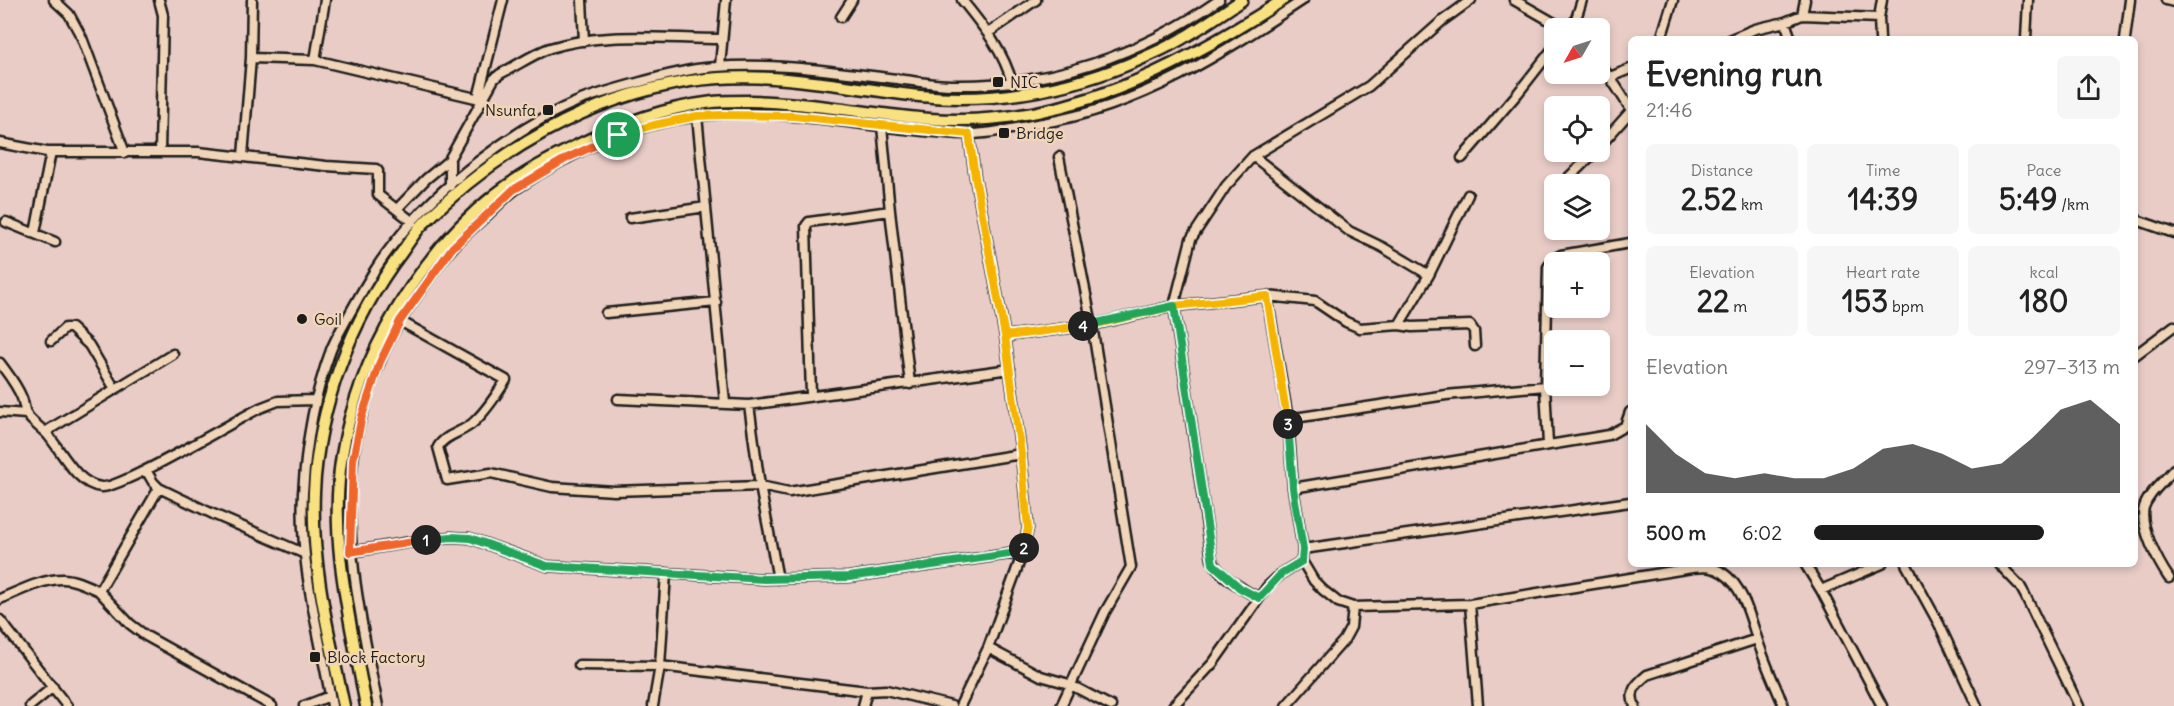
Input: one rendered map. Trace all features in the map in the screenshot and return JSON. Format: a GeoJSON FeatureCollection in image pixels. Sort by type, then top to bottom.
{"type":"FeatureCollection","features":[{"type":"Feature","properties":{"kind":"main road"},"geometry":{"type":"LineString","coordinates":[[345,706],[323,636],[314,491],[321,435],[350,342],[386,273],[421,226],[462,189],[508,154],[546,130],[598,106],[642,92],[692,81],[748,77],[811,80],[921,96],[965,98],[1016,95],[1062,87],[1094,78],[1152,54],[1193,32],[1242,0]]}},
{"type":"Feature","properties":{"kind":"main road"},"geometry":{"type":"LineString","coordinates":[[366,706],[341,572],[337,532],[338,498],[345,443],[369,363],[393,317],[421,272],[464,222],[497,193],[550,159],[608,130],[662,110],[717,101],[786,102],[930,119],[967,120],[1035,113],[1075,104],[1155,74],[1228,35],[1283,0]]}},
{"type":"Feature","properties":{"kind":"street"},"geometry":{"type":"LineString","coordinates":[[54,0],[69,14],[82,38],[125,153]]}},
{"type":"Feature","properties":{"kind":"street"},"geometry":{"type":"LineString","coordinates":[[159,0],[163,15],[160,152]]}},
{"type":"Feature","properties":{"kind":"street"},"geometry":{"type":"LineString","coordinates":[[243,156],[251,58],[252,0]]}},
{"type":"Feature","properties":{"kind":"street"},"geometry":{"type":"LineString","coordinates":[[315,60],[325,0]]}},
{"type":"Feature","properties":{"kind":"street"},"geometry":{"type":"LineString","coordinates":[[481,99],[503,0]]}},
{"type":"Feature","properties":{"kind":"street"},"geometry":{"type":"LineString","coordinates":[[582,0],[584,41]]}},
{"type":"Feature","properties":{"kind":"street"},"geometry":{"type":"LineString","coordinates":[[720,66],[726,0]]}},
{"type":"Feature","properties":{"kind":"street"},"geometry":{"type":"LineString","coordinates":[[841,17],[852,0]]}},
{"type":"Feature","properties":{"kind":"street"},"geometry":{"type":"LineString","coordinates":[[962,0],[988,33],[1009,71],[1012,83]]}},
{"type":"Feature","properties":{"kind":"street"},"geometry":{"type":"LineString","coordinates":[[988,33],[1036,0]]}},
{"type":"Feature","properties":{"kind":"street"},"geometry":{"type":"LineString","coordinates":[[332,706],[323,636],[303,552],[303,496],[315,400],[332,348],[367,282],[395,242],[450,186],[489,154],[525,129],[580,100],[672,74],[720,66],[817,69],[950,85],[1012,83],[1074,71],[1113,57],[1170,31],[1219,0]]}},
{"type":"Feature","properties":{"kind":"street"},"geometry":{"type":"LineString","coordinates":[[378,706],[355,591],[350,552],[353,460],[362,416],[380,362],[400,321],[452,248],[513,190],[567,158],[618,135],[697,116],[793,116],[969,134],[1047,122],[1137,97],[1179,77],[1303,0]]}},
{"type":"Feature","properties":{"kind":"street"},"geometry":{"type":"LineString","coordinates":[[1259,598],[1240,588],[1213,564],[1174,306],[1191,238],[1226,186],[1253,156],[1369,86],[1442,21],[1471,0]]}},
{"type":"Feature","properties":{"kind":"street"},"geometry":{"type":"LineString","coordinates":[[1514,0],[1546,18]]}},
{"type":"Feature","properties":{"kind":"street"},"geometry":{"type":"LineString","coordinates":[[1576,18],[1582,0]]}},
{"type":"Feature","properties":{"kind":"street"},"geometry":{"type":"LineString","coordinates":[[1663,36],[1673,0]]}},
{"type":"Feature","properties":{"kind":"street"},"geometry":{"type":"LineString","coordinates":[[1802,15],[1805,0]]}},
{"type":"Feature","properties":{"kind":"street"},"geometry":{"type":"LineString","coordinates":[[1880,36],[1879,18],[1882,0]]}},
{"type":"Feature","properties":{"kind":"street"},"geometry":{"type":"LineString","coordinates":[[2026,36],[2028,0]]}},
{"type":"Feature","properties":{"kind":"street"},"geometry":{"type":"LineString","coordinates":[[2125,36],[2130,0]]}},
{"type":"Feature","properties":{"kind":"street"},"geometry":{"type":"LineString","coordinates":[[2166,0],[2174,2]]}},
{"type":"Feature","properties":{"kind":"street"},"geometry":{"type":"LineString","coordinates":[[1738,36],[1802,15],[1879,18]]}},
{"type":"Feature","properties":{"kind":"street"},"geometry":{"type":"LineString","coordinates":[[1785,22],[1790,36]]}},
{"type":"Feature","properties":{"kind":"street"},"geometry":{"type":"LineString","coordinates":[[396,209],[449,160],[481,99],[500,74],[551,48],[584,41],[615,37],[721,39]]}},
{"type":"Feature","properties":{"kind":"street"},"geometry":{"type":"LineString","coordinates":[[251,58],[315,60],[481,99]]}},
{"type":"Feature","properties":{"kind":"street"},"geometry":{"type":"LineString","coordinates":[[1462,158],[1544,60]]}},
{"type":"Feature","properties":{"kind":"street"},"geometry":{"type":"LineString","coordinates":[[1628,70],[1610,77],[1628,107]]}},
{"type":"Feature","properties":{"kind":"street"},"geometry":{"type":"LineString","coordinates":[[1610,134],[1628,112]]}},
{"type":"Feature","properties":{"kind":"street"},"geometry":{"type":"LineString","coordinates":[[697,116],[725,403]]}},
{"type":"Feature","properties":{"kind":"street"},"geometry":{"type":"LineString","coordinates":[[882,126],[910,384]]}},
{"type":"Feature","properties":{"kind":"street"},"geometry":{"type":"LineString","coordinates":[[960,706],[988,648],[1023,552],[1028,528],[1010,369],[969,134]]}},
{"type":"Feature","properties":{"kind":"street"},"geometry":{"type":"LineString","coordinates":[[0,143],[51,152],[198,152],[376,169],[378,171],[377,193],[413,222]]}},
{"type":"Feature","properties":{"kind":"street"},"geometry":{"type":"LineString","coordinates":[[35,233],[51,152]]}},
{"type":"Feature","properties":{"kind":"street"},"geometry":{"type":"LineString","coordinates":[[1253,156],[1349,231],[1382,247],[1429,276]]}},
{"type":"Feature","properties":{"kind":"street"},"geometry":{"type":"LineString","coordinates":[[1059,157],[1092,325],[1131,567],[1105,612],[1081,666],[1069,684],[1061,706]]}},
{"type":"Feature","properties":{"kind":"street"},"geometry":{"type":"LineString","coordinates":[[449,160],[450,186]]}},
{"type":"Feature","properties":{"kind":"street"},"geometry":{"type":"LineString","coordinates":[[1572,174],[1585,162]]}},
{"type":"Feature","properties":{"kind":"street"},"geometry":{"type":"LineString","coordinates":[[1399,325],[1429,276],[1468,195]]}},
{"type":"Feature","properties":{"kind":"street"},"geometry":{"type":"LineString","coordinates":[[630,218],[706,207]]}},
{"type":"Feature","properties":{"kind":"street"},"geometry":{"type":"LineString","coordinates":[[811,395],[807,224],[890,211]]}},
{"type":"Feature","properties":{"kind":"street"},"geometry":{"type":"LineString","coordinates":[[2138,220],[2174,233]]}},
{"type":"Feature","properties":{"kind":"street"},"geometry":{"type":"LineString","coordinates":[[6,222],[55,242]]}},
{"type":"Feature","properties":{"kind":"street"},"geometry":{"type":"LineString","coordinates":[[1546,330],[1548,267],[1550,264],[1561,255],[1628,243]]}},
{"type":"Feature","properties":{"kind":"street"},"geometry":{"type":"LineString","coordinates":[[1005,336],[1092,325],[1174,306],[1267,296],[1315,301],[1346,322],[1360,328],[1399,325],[1412,327],[1470,325],[1474,331],[1475,346]]}},
{"type":"Feature","properties":{"kind":"street"},"geometry":{"type":"LineString","coordinates":[[1267,296],[1288,419],[1293,488],[1303,549],[1302,561],[1314,580],[1338,602],[1353,607],[1470,604],[1702,567]]}},
{"type":"Feature","properties":{"kind":"street"},"geometry":{"type":"LineString","coordinates":[[606,313],[716,302]]}},
{"type":"Feature","properties":{"kind":"street"},"geometry":{"type":"LineString","coordinates":[[400,321],[506,380],[474,423],[441,441],[438,447],[447,480],[491,473],[552,488],[614,491],[760,486],[789,492],[1021,454]]}},
{"type":"Feature","properties":{"kind":"street"},"geometry":{"type":"LineString","coordinates":[[2138,353],[2174,327]]}},
{"type":"Feature","properties":{"kind":"street"},"geometry":{"type":"LineString","coordinates":[[51,341],[65,328],[71,328],[89,345],[115,389]]}},
{"type":"Feature","properties":{"kind":"street"},"geometry":{"type":"LineString","coordinates":[[45,432],[173,354]]}},
{"type":"Feature","properties":{"kind":"street"},"geometry":{"type":"LineString","coordinates":[[0,363],[16,385],[26,414],[45,432],[77,473],[103,488],[146,470],[260,408],[278,401],[315,400]]}},
{"type":"Feature","properties":{"kind":"street"},"geometry":{"type":"LineString","coordinates":[[618,399],[749,405],[1010,369]]}},
{"type":"Feature","properties":{"kind":"street"},"geometry":{"type":"LineString","coordinates":[[1288,419],[1446,395],[1544,386]]}},
{"type":"Feature","properties":{"kind":"street"},"geometry":{"type":"LineString","coordinates":[[1546,396],[1548,445]]}},
{"type":"Feature","properties":{"kind":"street"},"geometry":{"type":"LineString","coordinates":[[749,405],[760,486],[778,579]]}},
{"type":"Feature","properties":{"kind":"street"},"geometry":{"type":"LineString","coordinates":[[0,412],[26,414]]}},
{"type":"Feature","properties":{"kind":"street"},"geometry":{"type":"LineString","coordinates":[[1293,488],[1609,435],[1624,426],[1628,417]]}},
{"type":"Feature","properties":{"kind":"street"},"geometry":{"type":"LineString","coordinates":[[2169,578],[2152,549],[2143,519],[2144,506],[2152,493],[2174,469]]}},
{"type":"Feature","properties":{"kind":"street"},"geometry":{"type":"LineString","coordinates":[[146,470],[159,488],[213,514],[303,552]]}},
{"type":"Feature","properties":{"kind":"street"},"geometry":{"type":"LineString","coordinates":[[99,591],[159,488]]}},
{"type":"Feature","properties":{"kind":"street"},"geometry":{"type":"LineString","coordinates":[[1303,549],[1628,502]]}},
{"type":"Feature","properties":{"kind":"street"},"geometry":{"type":"LineString","coordinates":[[350,552],[451,537],[470,538],[547,566],[778,579],[849,577],[1023,552]]}},
{"type":"Feature","properties":{"kind":"street"},"geometry":{"type":"LineString","coordinates":[[1173,706],[1213,663],[1259,598],[1282,573],[1302,561]]}},
{"type":"Feature","properties":{"kind":"street"},"geometry":{"type":"LineString","coordinates":[[1713,567],[1732,581],[1753,622],[1771,678],[1784,706]]}},
{"type":"Feature","properties":{"kind":"street"},"geometry":{"type":"LineString","coordinates":[[1807,567],[1882,706]]}},
{"type":"Feature","properties":{"kind":"street"},"geometry":{"type":"LineString","coordinates":[[1821,590],[1875,567]]}},
{"type":"Feature","properties":{"kind":"street"},"geometry":{"type":"LineString","coordinates":[[1908,567],[1939,624],[1977,706]]}},
{"type":"Feature","properties":{"kind":"street"},"geometry":{"type":"LineString","coordinates":[[2002,567],[2020,586],[2025,595],[2079,706]]}},
{"type":"Feature","properties":{"kind":"street"},"geometry":{"type":"LineString","coordinates":[[653,706],[660,666],[666,573]]}},
{"type":"Feature","properties":{"kind":"street"},"geometry":{"type":"LineString","coordinates":[[0,599],[45,581],[64,579],[80,582],[99,591],[130,624],[146,636],[272,706]]}},
{"type":"Feature","properties":{"kind":"street"},"geometry":{"type":"LineString","coordinates":[[1470,604],[1478,706]]}},
{"type":"Feature","properties":{"kind":"street"},"geometry":{"type":"LineString","coordinates":[[1286,706],[1344,639],[1351,627],[1353,607]]}},
{"type":"Feature","properties":{"kind":"street"},"geometry":{"type":"LineString","coordinates":[[0,620],[67,706]]}},
{"type":"Feature","properties":{"kind":"street"},"geometry":{"type":"LineString","coordinates":[[1635,706],[1631,698],[1636,683],[1647,675],[1757,639]]}},
{"type":"Feature","properties":{"kind":"street"},"geometry":{"type":"LineString","coordinates":[[988,648],[1041,676],[1069,684],[1111,706]]}},
{"type":"Feature","properties":{"kind":"street"},"geometry":{"type":"LineString","coordinates":[[579,665],[660,666],[867,691],[886,690],[951,706]]}},
{"type":"Feature","properties":{"kind":"street"},"geometry":{"type":"LineString","coordinates":[[30,706],[53,687]]}},
{"type":"Feature","properties":{"kind":"street"},"geometry":{"type":"LineString","coordinates":[[863,706],[867,691]]}},
{"type":"Feature","properties":{"kind":"street"},"geometry":{"type":"LineString","coordinates":[[304,706],[330,696]]}},
{"type":"Feature","properties":{"kind":"place","name":"NIC"},"geometry":{"type":"Point","coordinates":[998,82]}},
{"type":"Feature","properties":{"kind":"place","name":"Nsunfa"},"geometry":{"type":"Point","coordinates":[548,110]}},
{"type":"Feature","properties":{"kind":"place","name":"Bridge"},"geometry":{"type":"Point","coordinates":[1004,133]}},
{"type":"Feature","properties":{"kind":"place","name":"Goil"},"geometry":{"type":"Point","coordinates":[302,319]}},
{"type":"Feature","properties":{"kind":"place","name":"Block Factory"},"geometry":{"type":"Point","coordinates":[315,657]}},
{"type":"Feature","properties":{"kind":"route"},"geometry":{"type":"LineString","coordinates":[[618,135],[567,158],[513,190],[452,248],[400,321],[380,362],[362,416],[353,460],[350,552],[451,537],[470,538],[547,566],[764,579],[849,577],[1023,552],[1028,528],[1021,454],[1005,336],[1092,325],[1174,306],[1267,296],[1288,419],[1293,488],[1303,549],[1302,561],[1282,573],[1259,598],[1240,588],[1213,564],[1174,306],[1092,325],[1005,336],[969,134],[793,116],[723,115],[697,116],[618,135]]}}]}
